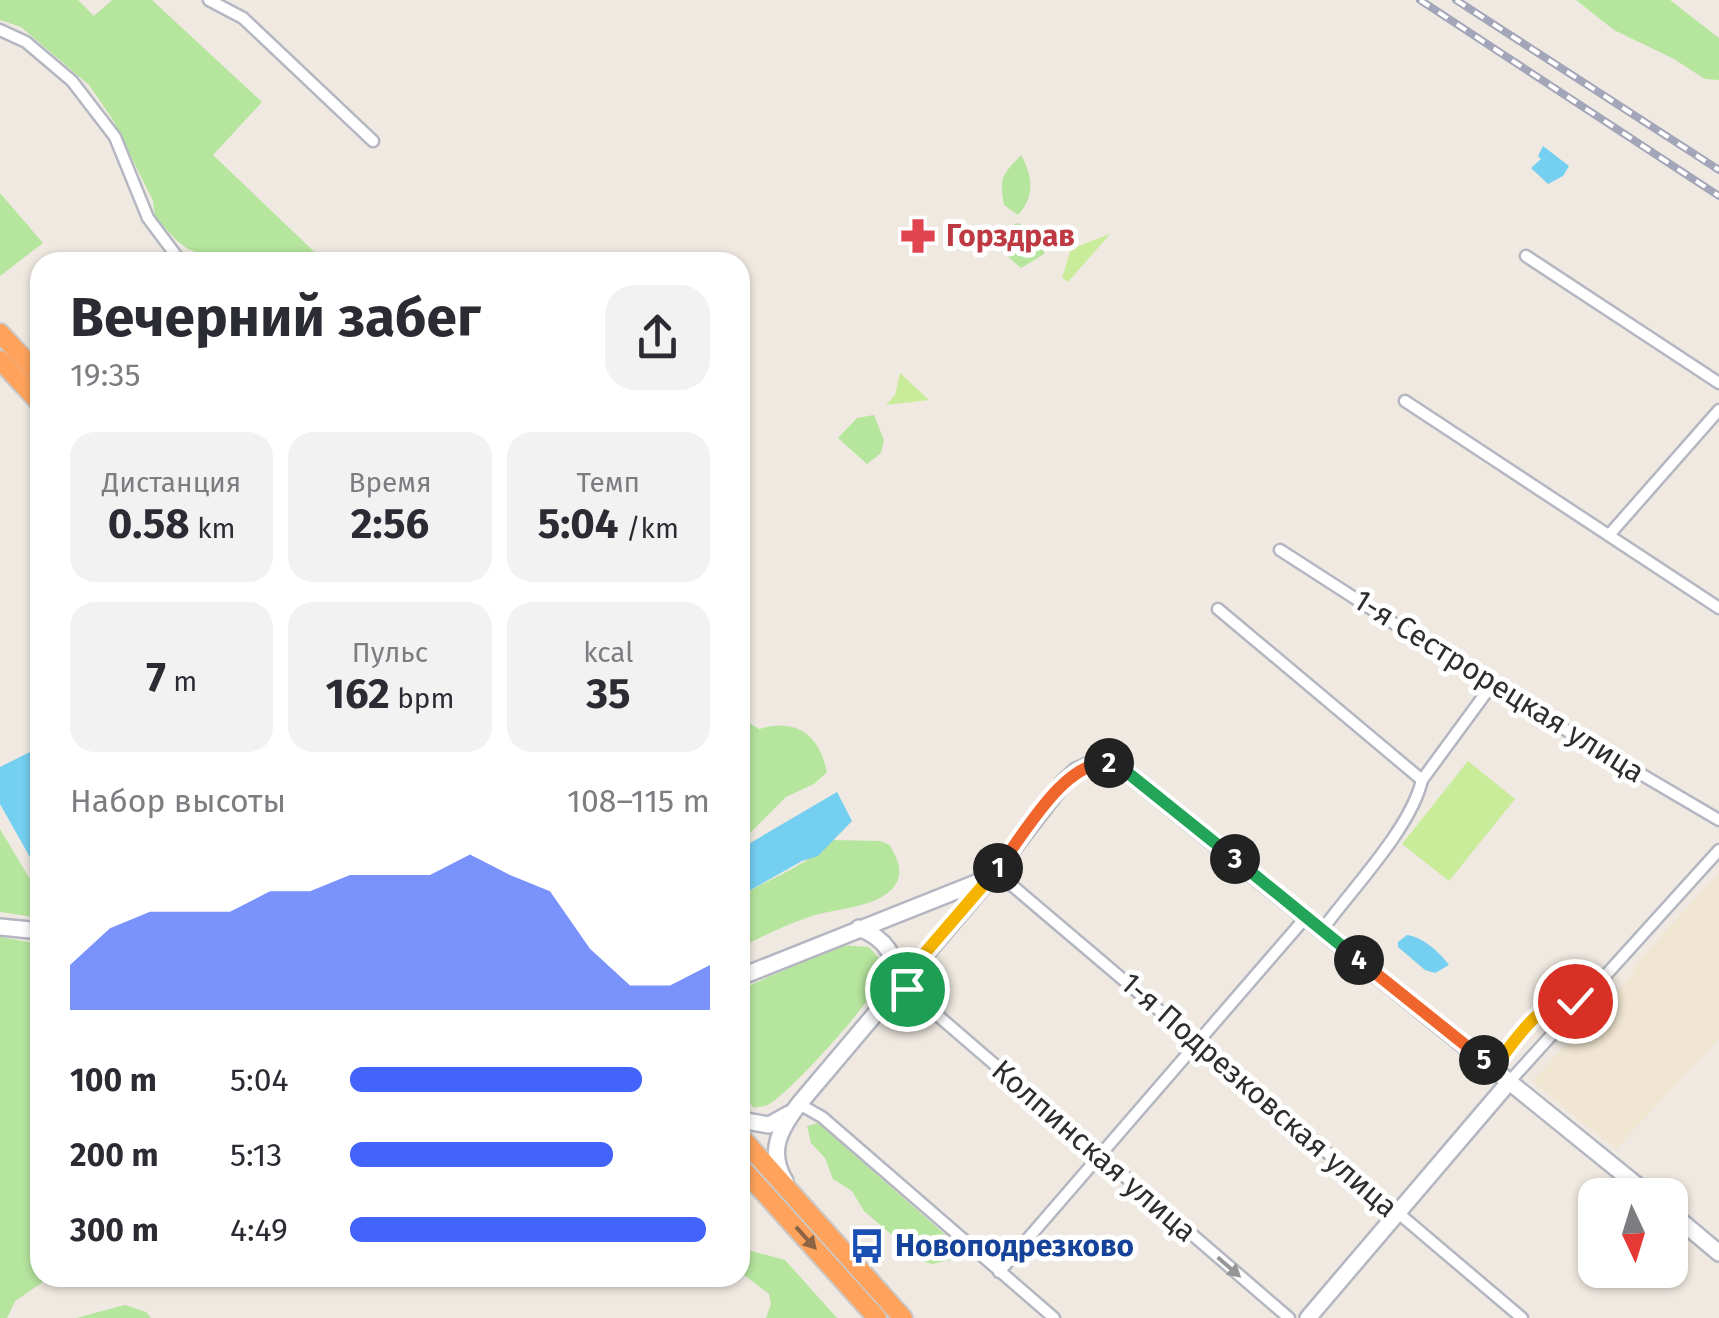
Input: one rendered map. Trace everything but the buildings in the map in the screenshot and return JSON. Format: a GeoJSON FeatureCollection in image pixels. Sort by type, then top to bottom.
{"type":"FeatureCollection","features":[{"type":"Feature","properties":{"kind":"highway"},"geometry":{"type":"LineString","coordinates":[[0,332],[30,365]]}},
{"type":"Feature","properties":{"kind":"highway"},"geometry":{"type":"LineString","coordinates":[[0,360],[30,393]]}},
{"type":"Feature","properties":{"kind":"highway"},"geometry":{"type":"LineString","coordinates":[[750,1147],[903,1318]]}},
{"type":"Feature","properties":{"kind":"highway"},"geometry":{"type":"LineString","coordinates":[[750,1177],[878,1318]]}},
{"type":"Feature","properties":{"kind":"street"},"geometry":{"type":"LineString","coordinates":[[208,0],[243,18],[373,141]]}},
{"type":"Feature","properties":{"kind":"street"},"geometry":{"type":"LineString","coordinates":[[0,30],[26,42],[72,81],[115,138],[148,218],[174,252]]}},
{"type":"Feature","properties":{"kind":"street"},"geometry":{"type":"LineString","coordinates":[[1526,256],[1719,382]]}},
{"type":"Feature","properties":{"kind":"street"},"geometry":{"type":"LineString","coordinates":[[1405,401],[1719,608]]}},
{"type":"Feature","properties":{"kind":"street"},"geometry":{"type":"LineString","coordinates":[[1610,535],[1719,410]]}},
{"type":"Feature","properties":{"kind":"street","name":"1-я Сестрорецкая улица"},"geometry":{"type":"LineString","coordinates":[[1280,550],[1491,686],[1719,820]]}},
{"type":"Feature","properties":{"kind":"street"},"geometry":{"type":"LineString","coordinates":[[1218,610],[1422,780]]}},
{"type":"Feature","properties":{"kind":"street"},"geometry":{"type":"LineString","coordinates":[[1322,930],[1405,820],[1418,798],[1422,780],[1491,686]]}},
{"type":"Feature","properties":{"kind":"street"},"geometry":{"type":"LineString","coordinates":[[795,1197],[779,1172],[776,1147],[781,1128],[1076,771],[1097,762],[1118,766],[1628,1178]]}},
{"type":"Feature","properties":{"kind":"street"},"geometry":{"type":"LineString","coordinates":[[1308,1318],[1510,1081],[1719,850]]}},
{"type":"Feature","properties":{"kind":"street"},"geometry":{"type":"LineString","coordinates":[[750,972],[993,874]]}},
{"type":"Feature","properties":{"kind":"street","name":"1-я Подрезковская улица"},"geometry":{"type":"LineString","coordinates":[[993,874],[1199,1042],[1522,1318]]}},
{"type":"Feature","properties":{"kind":"street"},"geometry":{"type":"LineString","coordinates":[[1000,1272],[1306,917]]}},
{"type":"Feature","properties":{"kind":"street"},"geometry":{"type":"LineString","coordinates":[[0,927],[30,930]]}},
{"type":"Feature","properties":{"kind":"street"},"geometry":{"type":"LineString","coordinates":[[860,928],[889,948],[900,982]]}},
{"type":"Feature","properties":{"kind":"street","name":"Колпинская улица"},"geometry":{"type":"LineString","coordinates":[[900,982],[1289,1318]]}},
{"type":"Feature","properties":{"kind":"street"},"geometry":{"type":"LineString","coordinates":[[1493,1068],[1542,1010],[1559,1001],[1580,1002]]}},
{"type":"Feature","properties":{"kind":"street"},"geometry":{"type":"LineString","coordinates":[[750,1123],[776,1124],[798,1104]]}},
{"type":"Feature","properties":{"kind":"street"},"geometry":{"type":"LineString","coordinates":[[798,1104],[822,1117],[1054,1318]]}},
{"type":"Feature","properties":{"kind":"street"},"geometry":{"type":"LineString","coordinates":[[1688,1227],[1719,1252]]}},
{"type":"Feature","properties":{"kind":"shaded area"},"geometry":{"type":"Polygon","coordinates":[[[1719,873],[1719,1038],[1616,1149],[1532,1081],[1632,975],[1640,960],[1719,873]]]}},
{"type":"Feature","properties":{"kind":"green space"},"geometry":{"type":"Polygon","coordinates":[[[0,0],[78,0],[94,16],[112,0],[152,0],[262,102],[213,155],[315,252],[188,249],[155,217],[153,201],[113,120],[89,85],[21,27],[0,20],[0,0]]]}},
{"type":"Feature","properties":{"kind":"green space"},"geometry":{"type":"Polygon","coordinates":[[[1576,0],[1670,0],[1719,38],[1719,80],[1705,79],[1614,30],[1576,0]]]}},
{"type":"Feature","properties":{"kind":"green space"},"geometry":{"type":"Polygon","coordinates":[[[1021,155],[1030,186],[1018,215],[1004,205],[1002,182],[1021,155]]]}},
{"type":"Feature","properties":{"kind":"green space"},"geometry":{"type":"Polygon","coordinates":[[[0,193],[43,243],[0,276],[0,193]]]}},
{"type":"Feature","properties":{"kind":"green space"},"geometry":{"type":"Polygon","coordinates":[[[1016,223],[1036,233],[1044,248],[1044,254],[1021,268],[991,242],[1016,223]]]}},
{"type":"Feature","properties":{"kind":"green space"},"geometry":{"type":"Polygon","coordinates":[[[1110,234],[1068,282],[1062,278],[1071,249],[1110,234]]]}},
{"type":"Feature","properties":{"kind":"green space"},"geometry":{"type":"Polygon","coordinates":[[[900,373],[929,400],[886,405],[895,395],[900,373]]]}},
{"type":"Feature","properties":{"kind":"green space"},"geometry":{"type":"Polygon","coordinates":[[[874,415],[884,440],[881,453],[867,464],[838,438],[857,418],[874,415]]]}},
{"type":"Feature","properties":{"kind":"green space"},"geometry":{"type":"Polygon","coordinates":[[[750,723],[759,729],[795,728],[818,748],[827,772],[814,784],[786,797],[750,833],[750,723]]]}},
{"type":"Feature","properties":{"kind":"green space"},"geometry":{"type":"Polygon","coordinates":[[[1468,761],[1515,799],[1449,881],[1402,844],[1468,761]]]}},
{"type":"Feature","properties":{"kind":"green space"},"geometry":{"type":"Polygon","coordinates":[[[0,829],[30,879],[30,916],[0,912],[0,829]]]}},
{"type":"Feature","properties":{"kind":"green space"},"geometry":{"type":"Polygon","coordinates":[[[831,840],[880,841],[890,845],[899,867],[898,880],[891,890],[866,904],[803,919],[750,943],[750,891],[831,840]]]}},
{"type":"Feature","properties":{"kind":"green space"},"geometry":{"type":"Polygon","coordinates":[[[0,937],[30,942],[30,1287],[36,1287],[15,1301],[7,1318],[0,1318],[0,937]]]}},
{"type":"Feature","properties":{"kind":"green space"},"geometry":{"type":"Polygon","coordinates":[[[839,945],[869,947],[883,966],[878,985],[832,1043],[779,1097],[754,1108],[750,1104],[750,985],[839,945]]]}},
{"type":"Feature","properties":{"kind":"green space"},"geometry":{"type":"Polygon","coordinates":[[[818,1123],[965,1252],[963,1257],[932,1264],[922,1261],[864,1211],[852,1191],[833,1179],[825,1158],[811,1143],[807,1126],[818,1123]]]}},
{"type":"Feature","properties":{"kind":"green space"},"geometry":{"type":"Polygon","coordinates":[[[750,1251],[785,1260],[837,1318],[766,1318],[771,1304],[769,1294],[750,1280],[750,1251]]]}},
{"type":"Feature","properties":{"kind":"green space"},"geometry":{"type":"Polygon","coordinates":[[[125,1305],[146,1312],[151,1318],[76,1318],[125,1305]]]}},
{"type":"Feature","properties":{"kind":"water"},"geometry":{"type":"Polygon","coordinates":[[[1543,146],[1569,166],[1563,176],[1548,184],[1531,168],[1541,159],[1538,156],[1543,146]]]}},
{"type":"Feature","properties":{"kind":"water"},"geometry":{"type":"Polygon","coordinates":[[[30,752],[30,857],[0,804],[0,767],[30,752]]]}},
{"type":"Feature","properties":{"kind":"water"},"geometry":{"type":"Polygon","coordinates":[[[837,792],[852,821],[818,856],[750,890],[750,843],[837,792]]]}},
{"type":"Feature","properties":{"kind":"water"},"geometry":{"type":"Polygon","coordinates":[[[1407,935],[1430,946],[1449,965],[1435,973],[1425,970],[1398,947],[1407,935]]]}},
{"type":"Feature","properties":{"kind":"railway"},"geometry":{"type":"LineString","coordinates":[[1420,0],[1719,196]]}},
{"type":"Feature","properties":{"kind":"railway"},"geometry":{"type":"LineString","coordinates":[[1456,0],[1719,170]]}},
{"type":"Feature","properties":{"kind":"place","name":"Горздрав"},"geometry":{"type":"Point","coordinates":[918,236]}},
{"type":"Feature","properties":{"kind":"place","name":"Новоподрезково"},"geometry":{"type":"Point","coordinates":[867,1246]}},
{"type":"Feature","properties":{"kind":"route"},"geometry":{"type":"LineString","coordinates":[[907,989],[900,982],[990,878],[1064,782],[1088,764],[1107,762],[1128,773],[1493,1068],[1542,1010],[1559,1001],[1575,1001]]}}]}
